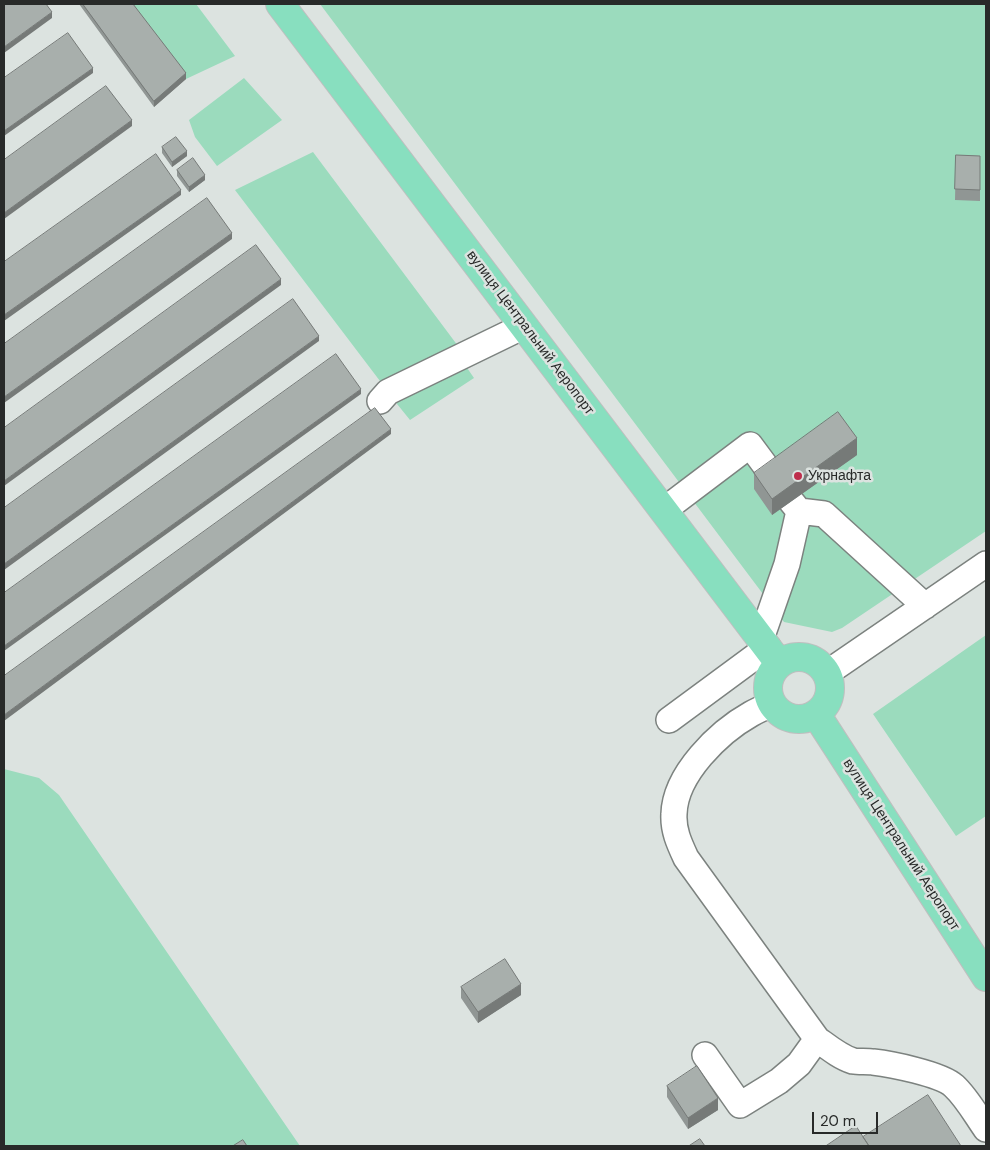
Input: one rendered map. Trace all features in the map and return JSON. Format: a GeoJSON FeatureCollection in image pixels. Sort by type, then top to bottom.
{"type":"FeatureCollection","features":[{"type":"Feature","properties":{"kind":"main road","name":"вулиця Центральний Аеропорт"},"geometry":{"type":"LineString","coordinates":[[280,4],[769,650]]}},
{"type":"Feature","properties":{"kind":"main road"},"geometry":{"type":"LineString","coordinates":[[769,650],[789,658],[799,656],[809,658],[818,662],[825,670],[830,679],[831,689],[823,708],[816,714],[805,719],[794,719],[784,716],[776,710],[767,690],[768,680],[773,670],[769,650]]}},
{"type":"Feature","properties":{"kind":"main road","name":"вулиця Центральний Аеропорт"},"geometry":{"type":"LineString","coordinates":[[816,714],[986,977]]}},
{"type":"Feature","properties":{"kind":"street"},"geometry":{"type":"LineString","coordinates":[[380,401],[388,392],[524,326]]}},
{"type":"Feature","properties":{"kind":"street"},"geometry":{"type":"LineString","coordinates":[[664,510],[750,444],[773,476]]}},
{"type":"Feature","properties":{"kind":"street"},"geometry":{"type":"LineString","coordinates":[[668,720],[769,650],[787,564],[795,506],[824,514],[925,606]]}},
{"type":"Feature","properties":{"kind":"street"},"geometry":{"type":"LineString","coordinates":[[827,673],[986,564]]}},
{"type":"Feature","properties":{"kind":"street"},"geometry":{"type":"LineString","coordinates":[[772,704],[751,714],[721,736],[694,763],[684,778],[676,798],[674,815],[676,836],[686,858],[817,1039],[837,1053],[854,1061],[874,1062],[944,1078],[961,1094],[986,1129]]}},
{"type":"Feature","properties":{"kind":"street"},"geometry":{"type":"LineString","coordinates":[[705,1055],[740,1105],[779,1081],[799,1064],[817,1039]]}},
{"type":"Feature","properties":{"kind":"green space"},"geometry":{"type":"Polygon","coordinates":[[[129,4],[196,4],[235,56],[186,79],[129,4]]]}},
{"type":"Feature","properties":{"kind":"green space"},"geometry":{"type":"Polygon","coordinates":[[[320,4],[986,4],[986,531],[842,628],[832,632],[784,622],[320,4]]]}},
{"type":"Feature","properties":{"kind":"green space"},"geometry":{"type":"Polygon","coordinates":[[[244,78],[282,120],[217,166],[195,137],[189,120],[244,78]]]}},
{"type":"Feature","properties":{"kind":"green space"},"geometry":{"type":"Polygon","coordinates":[[[313,152],[458,346],[383,385],[235,190],[313,152]]]}},
{"type":"Feature","properties":{"kind":"green space"},"geometry":{"type":"Polygon","coordinates":[[[463,362],[474,378],[410,420],[393,399],[463,362]]]}},
{"type":"Feature","properties":{"kind":"green space"},"geometry":{"type":"Polygon","coordinates":[[[986,635],[986,816],[956,836],[873,714],[986,635]]]}},
{"type":"Feature","properties":{"kind":"green space"},"geometry":{"type":"Polygon","coordinates":[[[4,769],[39,778],[59,795],[300,1146],[4,1146],[4,769]]]}},
{"type":"Feature","properties":{"kind":"building"},"geometry":{"type":"Polygon","coordinates":[[[4,4],[46,4],[52,12],[4,47],[4,4]]]}},
{"type":"Feature","properties":{"kind":"building"},"geometry":{"type":"Polygon","coordinates":[[[83,4],[133,4],[186,73],[154,101],[83,4]]]}},
{"type":"Feature","properties":{"kind":"building"},"geometry":{"type":"Polygon","coordinates":[[[68,33],[93,68],[4,131],[4,78],[68,33]]]}},
{"type":"Feature","properties":{"kind":"building"},"geometry":{"type":"Polygon","coordinates":[[[106,86],[132,120],[4,213],[4,160],[106,86]]]}},
{"type":"Feature","properties":{"kind":"building"},"geometry":{"type":"Polygon","coordinates":[[[176,137],[187,151],[172,162],[162,147],[176,137]]]}},
{"type":"Feature","properties":{"kind":"building"},"geometry":{"type":"Polygon","coordinates":[[[156,154],[181,190],[4,315],[4,262],[156,154]]]}},
{"type":"Feature","properties":{"kind":"building"},"geometry":{"type":"Polygon","coordinates":[[[956,155],[980,156],[980,190],[955,189],[956,155]]]}},
{"type":"Feature","properties":{"kind":"building"},"geometry":{"type":"Polygon","coordinates":[[[193,158],[205,175],[189,187],[177,170],[193,158]]]}},
{"type":"Feature","properties":{"kind":"building"},"geometry":{"type":"Polygon","coordinates":[[[207,198],[232,233],[4,397],[4,344],[207,198]]]}},
{"type":"Feature","properties":{"kind":"building"},"geometry":{"type":"Polygon","coordinates":[[[256,245],[281,279],[4,481],[4,428],[256,245]]]}},
{"type":"Feature","properties":{"kind":"building"},"geometry":{"type":"Polygon","coordinates":[[[293,299],[319,336],[4,564],[4,508],[293,299]]]}},
{"type":"Feature","properties":{"kind":"building"},"geometry":{"type":"Polygon","coordinates":[[[336,354],[361,389],[4,646],[4,593],[336,354]]]}},
{"type":"Feature","properties":{"kind":"building"},"geometry":{"type":"Polygon","coordinates":[[[375,408],[391,429],[4,715],[4,676],[375,408]]]}},
{"type":"Feature","properties":{"kind":"building"},"geometry":{"type":"Polygon","coordinates":[[[838,412],[857,438],[772,499],[754,473],[838,412]]]}},
{"type":"Feature","properties":{"kind":"building"},"geometry":{"type":"Polygon","coordinates":[[[505,959],[521,984],[478,1012],[461,987],[505,959]]]}},
{"type":"Feature","properties":{"kind":"building"},"geometry":{"type":"Polygon","coordinates":[[[697,1066],[718,1098],[688,1118],[667,1086],[697,1066]]]}},
{"type":"Feature","properties":{"kind":"building"},"geometry":{"type":"Polygon","coordinates":[[[928,1095],[961,1146],[869,1146],[863,1137],[928,1095]]]}},
{"type":"Feature","properties":{"kind":"building"},"geometry":{"type":"Polygon","coordinates":[[[856,1126],[869,1146],[826,1146],[856,1126]]]}},
{"type":"Feature","properties":{"kind":"building"},"geometry":{"type":"Polygon","coordinates":[[[700,1139],[705,1146],[689,1146],[700,1139]]]}},
{"type":"Feature","properties":{"kind":"building"},"geometry":{"type":"Polygon","coordinates":[[[243,1140],[247,1146],[233,1146],[243,1140]]]}},
{"type":"Feature","properties":{"kind":"place","name":"Укрнафта"},"geometry":{"type":"Point","coordinates":[798,476]}}]}
